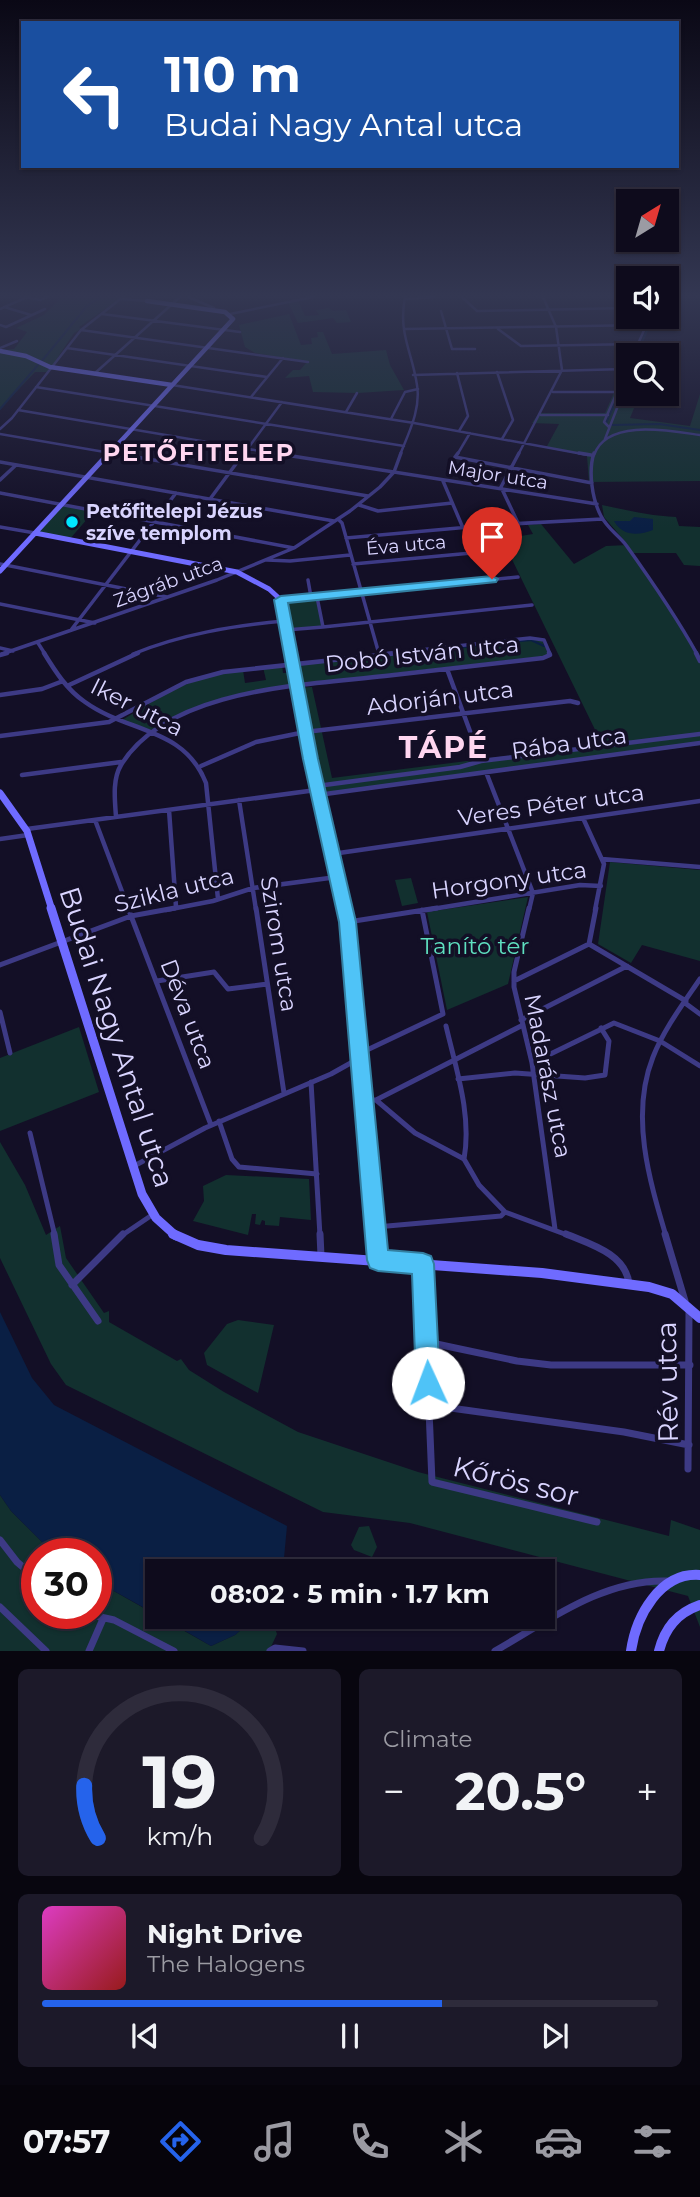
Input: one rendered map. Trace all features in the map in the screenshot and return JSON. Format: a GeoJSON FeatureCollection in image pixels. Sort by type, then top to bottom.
{"type":"FeatureCollection","features":[{"type":"Feature","properties":{"kind":"street"},"geometry":{"type":"LineString","coordinates":[[46,374],[0,431],[369,496]]}},
{"type":"Feature","properties":{"kind":"street"},"geometry":{"type":"LineString","coordinates":[[101,374],[391,419],[591,455]]}},
{"type":"Feature","properties":{"kind":"street"},"geometry":{"type":"LineString","coordinates":[[0,570],[182,374]]}},
{"type":"Feature","properties":{"kind":"street"},"geometry":{"type":"LineString","coordinates":[[247,374],[268,377]]}},
{"type":"Feature","properties":{"kind":"street"},"geometry":{"type":"LineString","coordinates":[[251,397],[270,374]]}},
{"type":"Feature","properties":{"kind":"street"},"geometry":{"type":"LineString","coordinates":[[391,419],[405,392],[418,389],[413,374]]}},
{"type":"Feature","properties":{"kind":"street"},"geometry":{"type":"LineString","coordinates":[[457,374],[468,416],[458,431]]}},
{"type":"Feature","properties":{"kind":"street"},"geometry":{"type":"LineString","coordinates":[[498,374],[513,420],[502,439]]}},
{"type":"Feature","properties":{"kind":"street"},"geometry":{"type":"LineString","coordinates":[[518,523],[501,491],[560,374]]}},
{"type":"Feature","properties":{"kind":"street"},"geometry":{"type":"LineString","coordinates":[[36,387],[404,446]]}},
{"type":"Feature","properties":{"kind":"street","name":"Zágráb utca"},"geometry":{"type":"LineString","coordinates":[[0,655],[237,572],[294,548],[359,505],[394,472],[418,410],[418,389]]}},
{"type":"Feature","properties":{"kind":"street"},"geometry":{"type":"LineString","coordinates":[[553,392],[615,391],[604,424],[609,427]]}},
{"type":"Feature","properties":{"kind":"street"},"geometry":{"type":"LineString","coordinates":[[346,412],[357,393]]}},
{"type":"Feature","properties":{"kind":"street"},"geometry":{"type":"LineString","coordinates":[[210,499],[282,402]]}},
{"type":"Feature","properties":{"kind":"street"},"geometry":{"type":"LineString","coordinates":[[605,439],[617,406]]}},
{"type":"Feature","properties":{"kind":"street","name":"Major utca"},"geometry":{"type":"LineString","coordinates":[[18,410],[501,491],[597,504]]}},
{"type":"Feature","properties":{"kind":"street"},"geometry":{"type":"LineString","coordinates":[[541,415],[608,415]]}},
{"type":"Feature","properties":{"kind":"street"},"geometry":{"type":"LineString","coordinates":[[700,435],[643,430],[605,439],[596,446],[591,455],[592,483],[602,519],[624,542],[700,660]]}},
{"type":"Feature","properties":{"kind":"street"},"geometry":{"type":"LineString","coordinates":[[470,433],[455,457],[592,483]]}},
{"type":"Feature","properties":{"kind":"street"},"geometry":{"type":"LineString","coordinates":[[0,462],[336,520],[346,538],[379,654],[292,663],[200,677],[114,719],[0,736]]}},
{"type":"Feature","properties":{"kind":"street"},"geometry":{"type":"LineString","coordinates":[[0,481],[16,465]]}},
{"type":"Feature","properties":{"kind":"street"},"geometry":{"type":"LineString","coordinates":[[443,481],[463,528]]}},
{"type":"Feature","properties":{"kind":"street"},"geometry":{"type":"LineString","coordinates":[[71,631],[77,619],[176,492]]}},
{"type":"Feature","properties":{"kind":"street"},"geometry":{"type":"LineString","coordinates":[[0,493],[294,548]]}},
{"type":"Feature","properties":{"kind":"street"},"geometry":{"type":"LineString","coordinates":[[359,505],[378,511],[452,503]]}},
{"type":"Feature","properties":{"kind":"street"},"geometry":{"type":"LineString","coordinates":[[346,538],[518,523],[602,519]]}},
{"type":"Feature","properties":{"kind":"street"},"geometry":{"type":"LineString","coordinates":[[0,527],[237,572],[260,583],[281,600],[305,733],[348,922],[378,1260]]}},
{"type":"Feature","properties":{"kind":"street","name":"Éva utca"},"geometry":{"type":"LineString","coordinates":[[353,564],[505,550]]}},
{"type":"Feature","properties":{"kind":"street"},"geometry":{"type":"LineString","coordinates":[[266,560],[290,561],[350,555]]}},
{"type":"Feature","properties":{"kind":"street"},"geometry":{"type":"LineString","coordinates":[[3,564],[168,597]]}},
{"type":"Feature","properties":{"kind":"street"},"geometry":{"type":"LineString","coordinates":[[281,600],[518,577]]}},
{"type":"Feature","properties":{"kind":"street"},"geometry":{"type":"LineString","coordinates":[[308,580],[311,597]]}},
{"type":"Feature","properties":{"kind":"street"},"geometry":{"type":"LineString","coordinates":[[317,597],[323,627]]}},
{"type":"Feature","properties":{"kind":"street"},"geometry":{"type":"LineString","coordinates":[[0,604],[95,623]]}},
{"type":"Feature","properties":{"kind":"street"},"geometry":{"type":"LineString","coordinates":[[286,630],[532,605]]}},
{"type":"Feature","properties":{"kind":"street"},"geometry":{"type":"LineString","coordinates":[[67,686],[136,652],[167,641],[210,630],[284,621]]}},
{"type":"Feature","properties":{"kind":"street","name":"Dobó István utca"},"geometry":{"type":"LineString","coordinates":[[122,762],[150,732],[213,702],[247,693],[550,655],[544,640],[530,638],[379,654]]}},
{"type":"Feature","properties":{"kind":"street","name":"Iker utca"},"geometry":{"type":"LineString","coordinates":[[38,643],[67,686],[87,704],[180,748],[201,766]]}},
{"type":"Feature","properties":{"kind":"street"},"geometry":{"type":"LineString","coordinates":[[0,648],[14,651]]}},
{"type":"Feature","properties":{"kind":"street"},"geometry":{"type":"LineString","coordinates":[[447,669],[481,761]]}},
{"type":"Feature","properties":{"kind":"street"},"geometry":{"type":"LineString","coordinates":[[0,695],[42,689],[63,681]]}},
{"type":"Feature","properties":{"kind":"street","name":"Adorján utca"},"geometry":{"type":"LineString","coordinates":[[201,766],[256,743],[305,733],[570,701],[578,703]]}},
{"type":"Feature","properties":{"kind":"street"},"geometry":{"type":"LineString","coordinates":[[0,839],[95,820],[317,790],[481,761],[700,734]]}},
{"type":"Feature","properties":{"kind":"street","name":"Rába utca"},"geometry":{"type":"LineString","coordinates":[[317,790],[486,772],[700,743]]}},
{"type":"Feature","properties":{"kind":"street"},"geometry":{"type":"LineString","coordinates":[[22,775],[122,762],[116,781],[116,817]]}},
{"type":"Feature","properties":{"kind":"street"},"geometry":{"type":"LineString","coordinates":[[201,766],[206,783],[218,899]]}},
{"type":"Feature","properties":{"kind":"street"},"geometry":{"type":"LineString","coordinates":[[486,772],[533,893]]}},
{"type":"Feature","properties":{"kind":"street","name":"Budai Nagy Antal utca"},"geometry":{"type":"LineString","coordinates":[[0,793],[27,832],[133,1167],[152,1215],[175,1236],[197,1246],[542,1273],[629,1284],[660,1289],[686,1305],[700,1318]]}},
{"type":"Feature","properties":{"kind":"street","name":"Szirom utca"},"geometry":{"type":"LineString","coordinates":[[239,800],[284,1093]]}},
{"type":"Feature","properties":{"kind":"street","name":"Veres Péter utca"},"geometry":{"type":"LineString","coordinates":[[332,854],[700,801]]}},
{"type":"Feature","properties":{"kind":"street"},"geometry":{"type":"LineString","coordinates":[[169,810],[176,907]]}},
{"type":"Feature","properties":{"kind":"street"},"geometry":{"type":"LineString","coordinates":[[583,818],[603,859],[601,886],[589,944]]}},
{"type":"Feature","properties":{"kind":"street","name":"Déva utca"},"geometry":{"type":"LineString","coordinates":[[95,820],[211,1125]]}},
{"type":"Feature","properties":{"kind":"street"},"geometry":{"type":"LineString","coordinates":[[603,859],[700,867]]}},
{"type":"Feature","properties":{"kind":"street","name":"Szikla utca"},"geometry":{"type":"LineString","coordinates":[[0,965],[131,916],[218,899],[253,888],[337,877]]}},
{"type":"Feature","properties":{"kind":"street","name":"Horgony utca"},"geometry":{"type":"LineString","coordinates":[[348,922],[580,885],[601,886]]}},
{"type":"Feature","properties":{"kind":"street","name":"Madarász utca"},"geometry":{"type":"LineString","coordinates":[[533,893],[514,981],[534,1073],[555,1228]]}},
{"type":"Feature","properties":{"kind":"street"},"geometry":{"type":"LineString","coordinates":[[133,1167],[219,1121],[312,1082],[356,1060],[361,1054],[443,1014],[422,910]]}},
{"type":"Feature","properties":{"kind":"street"},"geometry":{"type":"LineString","coordinates":[[589,944],[686,1002],[700,1014]]}},
{"type":"Feature","properties":{"kind":"street"},"geometry":{"type":"LineString","coordinates":[[514,981],[589,944]]}},
{"type":"Feature","properties":{"kind":"street"},"geometry":{"type":"LineString","coordinates":[[363,1100],[376,1100],[454,1061],[627,966]]}},
{"type":"Feature","properties":{"kind":"street"},"geometry":{"type":"LineString","coordinates":[[157,981],[214,972],[229,989],[267,984]]}},
{"type":"Feature","properties":{"kind":"street","name":"Rév utca"},"geometry":{"type":"LineString","coordinates":[[688,1469],[690,1315],[648,1165],[642,1128],[645,1079],[660,1041],[700,979]]}},
{"type":"Feature","properties":{"kind":"street"},"geometry":{"type":"LineString","coordinates":[[0,1012],[2,1031],[10,1053]]}},
{"type":"Feature","properties":{"kind":"street"},"geometry":{"type":"LineString","coordinates":[[532,1063],[614,1023],[660,1041],[700,1066]]}},
{"type":"Feature","properties":{"kind":"street"},"geometry":{"type":"LineString","coordinates":[[446,1026],[464,1118],[464,1159]]}},
{"type":"Feature","properties":{"kind":"street"},"geometry":{"type":"LineString","coordinates":[[458,1079],[534,1073],[598,1077],[605,1075],[609,1041],[601,1028]]}},
{"type":"Feature","properties":{"kind":"street"},"geometry":{"type":"LineString","coordinates":[[312,1082],[321,1257]]}},
{"type":"Feature","properties":{"kind":"street"},"geometry":{"type":"LineString","coordinates":[[376,1100],[415,1133],[464,1159],[479,1185],[505,1212],[555,1228],[609,1253],[628,1273],[629,1284]]}},
{"type":"Feature","properties":{"kind":"street"},"geometry":{"type":"LineString","coordinates":[[219,1121],[232,1159],[239,1167],[317,1174]]}},
{"type":"Feature","properties":{"kind":"street"},"geometry":{"type":"LineString","coordinates":[[30,1133],[53,1224],[59,1265],[98,1321]]}},
{"type":"Feature","properties":{"kind":"street"},"geometry":{"type":"LineString","coordinates":[[375,1227],[502,1216],[505,1212]]}},
{"type":"Feature","properties":{"kind":"street"},"geometry":{"type":"LineString","coordinates":[[72,1285],[120,1236],[152,1215]]}},
{"type":"Feature","properties":{"kind":"street","name":"Kőrös sor"},"geometry":{"type":"LineString","coordinates":[[423,1264],[432,1482],[597,1522]]}},
{"type":"Feature","properties":{"kind":"street"},"geometry":{"type":"LineString","coordinates":[[426,1342],[517,1361],[551,1365],[690,1365]]}},
{"type":"Feature","properties":{"kind":"street"},"geometry":{"type":"LineString","coordinates":[[429,1405],[624,1432],[689,1445]]}},
{"type":"Feature","properties":{"kind":"street"},"geometry":{"type":"LineString","coordinates":[[0,1540],[21,1565]]}},
{"type":"Feature","properties":{"kind":"street"},"geometry":{"type":"LineString","coordinates":[[495,1651],[606,1590],[651,1578],[668,1581],[680,1576],[700,1575]]}},
{"type":"Feature","properties":{"kind":"street"},"geometry":{"type":"LineString","coordinates":[[631,1651],[631,1639],[637,1627],[668,1581]]}},
{"type":"Feature","properties":{"kind":"street"},"geometry":{"type":"LineString","coordinates":[[659,1651],[665,1633],[674,1620],[685,1610],[700,1605]]}},
{"type":"Feature","properties":{"kind":"street"},"geometry":{"type":"LineString","coordinates":[[0,1607],[46,1651]]}},
{"type":"Feature","properties":{"kind":"street"},"geometry":{"type":"LineString","coordinates":[[112,1620],[174,1651]]}},
{"type":"Feature","properties":{"kind":"street"},"geometry":{"type":"LineString","coordinates":[[89,1651],[99,1629]]}},
{"type":"Feature","properties":{"kind":"street"},"geometry":{"type":"LineString","coordinates":[[270,1651],[275,1648],[303,1651]]}},
{"type":"Feature","properties":{"kind":"green space"},"geometry":{"type":"Polygon","coordinates":[[[0,374],[33,374],[0,409],[0,374]]]}},
{"type":"Feature","properties":{"kind":"green space"},"geometry":{"type":"Polygon","coordinates":[[[289,374],[395,374],[404,390],[313,392],[309,376],[285,378],[289,374]]]}},
{"type":"Feature","properties":{"kind":"green space"},"geometry":{"type":"Polygon","coordinates":[[[616,388],[616,406],[635,406],[630,418],[690,426],[700,394],[700,481],[589,482],[587,456],[546,448],[559,424],[532,423],[539,413],[605,413],[616,388]]]}},
{"type":"Feature","properties":{"kind":"green space"},"geometry":{"type":"Polygon","coordinates":[[[62,504],[95,510],[69,540],[35,533],[62,504]]]}},
{"type":"Feature","properties":{"kind":"green space"},"geometry":{"type":"Polygon","coordinates":[[[602,505],[676,517],[679,526],[700,527],[700,566],[684,565],[676,553],[633,553],[700,655],[700,745],[314,796],[294,688],[312,687],[332,778],[602,744],[502,539],[533,534],[528,525],[541,524],[574,564],[606,546],[628,545],[604,517],[602,505]]]}},
{"type":"Feature","properties":{"kind":"green space"},"geometry":{"type":"Polygon","coordinates":[[[317,597],[323,627],[286,630],[281,600],[317,597]]]}},
{"type":"Feature","properties":{"kind":"green space"},"geometry":{"type":"Polygon","coordinates":[[[530,638],[542,640],[548,653],[546,656],[298,684],[295,664],[530,638]]]}},
{"type":"Feature","properties":{"kind":"green space"},"geometry":{"type":"Polygon","coordinates":[[[282,665],[283,673],[292,673],[293,685],[254,691],[220,701],[151,730],[122,720],[174,689],[202,678],[243,670],[245,683],[266,680],[263,667],[282,665]]]}},
{"type":"Feature","properties":{"kind":"green space"},"geometry":{"type":"Polygon","coordinates":[[[610,862],[700,870],[700,961],[642,945],[631,963],[598,944],[610,862]]]}},
{"type":"Feature","properties":{"kind":"green space"},"geometry":{"type":"Polygon","coordinates":[[[411,878],[418,903],[402,906],[395,880],[411,878]]]}},
{"type":"Feature","properties":{"kind":"green space","name":"Tanító tér"},"geometry":{"type":"Polygon","coordinates":[[[528,897],[508,984],[447,1010],[427,912],[528,897]]]}},
{"type":"Feature","properties":{"kind":"green space"},"geometry":{"type":"Polygon","coordinates":[[[79,1027],[99,1092],[0,1131],[0,1058],[79,1027]]]}},
{"type":"Feature","properties":{"kind":"green space"},"geometry":{"type":"Polygon","coordinates":[[[0,1142],[25,1185],[46,1235],[60,1226],[66,1258],[104,1313],[109,1311],[109,1322],[177,1361],[181,1359],[189,1370],[224,1392],[298,1432],[418,1472],[669,1536],[671,1520],[700,1530],[700,1627],[688,1596],[410,1523],[323,1512],[66,1385],[51,1364],[0,1258],[0,1142]]]}},
{"type":"Feature","properties":{"kind":"green space"},"geometry":{"type":"Polygon","coordinates":[[[226,1175],[309,1179],[311,1220],[280,1217],[279,1226],[265,1225],[262,1220],[260,1225],[255,1224],[256,1214],[252,1214],[248,1235],[193,1221],[204,1201],[203,1186],[226,1175]]]}},
{"type":"Feature","properties":{"kind":"green space"},"geometry":{"type":"Polygon","coordinates":[[[238,1320],[274,1325],[258,1393],[207,1365],[204,1353],[227,1324],[238,1320]]]}},
{"type":"Feature","properties":{"kind":"green space"},"geometry":{"type":"Polygon","coordinates":[[[0,1495],[11,1511],[38,1538],[21,1538],[21,1629],[112,1629],[112,1590],[145,1609],[145,1629],[181,1629],[211,1646],[242,1629],[275,1629],[277,1634],[269,1651],[0,1651],[0,1495]]]}},
{"type":"Feature","properties":{"kind":"green space"},"geometry":{"type":"Polygon","coordinates":[[[369,1526],[377,1547],[372,1557],[354,1550],[351,1545],[359,1527],[369,1526]]]}},
{"type":"Feature","properties":{"kind":"water"},"geometry":{"type":"Polygon","coordinates":[[[634,517],[653,519],[653,530],[642,533],[626,532],[614,521],[630,521],[634,517]]]}},
{"type":"Feature","properties":{"kind":"water"},"geometry":{"type":"Polygon","coordinates":[[[0,1312],[32,1378],[54,1405],[287,1526],[284,1558],[286,1559],[145,1559],[145,1608],[112,1590],[112,1538],[38,1538],[11,1511],[0,1495],[0,1312]]]}},
{"type":"Feature","properties":{"kind":"water"},"geometry":{"type":"Polygon","coordinates":[[[182,1629],[242,1629],[235,1635],[211,1646],[182,1629]]]}},
{"type":"Feature","properties":{"kind":"waterway"},"geometry":{"type":"LineString","coordinates":[[0,409],[30,374]]}},
{"type":"Feature","properties":{"kind":"waterway"},"geometry":{"type":"LineString","coordinates":[[606,423],[616,400]]}},
{"type":"Feature","properties":{"kind":"waterway"},"geometry":{"type":"LineString","coordinates":[[612,425],[659,424],[700,430]]}},
{"type":"Feature","properties":{"kind":"waterway"},"geometry":{"type":"LineString","coordinates":[[400,654],[531,640],[544,646]]}},
{"type":"Feature","properties":{"kind":"waterway"},"geometry":{"type":"LineString","coordinates":[[298,666],[300,681]]}},
{"type":"Feature","properties":{"kind":"waterway"},"geometry":{"type":"LineString","coordinates":[[301,688],[309,729]]}},
{"type":"Feature","properties":{"kind":"waterway"},"geometry":{"type":"LineString","coordinates":[[311,735],[319,779]]}},
{"type":"Feature","properties":{"kind":"place","name":"Petőfitelepi Jézus szíve templom"},"geometry":{"type":"Point","coordinates":[72,522]}},
{"type":"Feature","properties":{"kind":"district","name":"PETŐFITELEP"},"geometry":{"type":"Point","coordinates":[199,452]}},
{"type":"Feature","properties":{"kind":"district","name":"TÁPÉ"},"geometry":{"type":"Point","coordinates":[444,747]}},
{"type":"Feature","properties":{"kind":"route"},"geometry":{"type":"LineString","coordinates":[[428,1383],[423,1264],[378,1260],[348,922],[318,795],[281,600],[492,579]]}}]}
